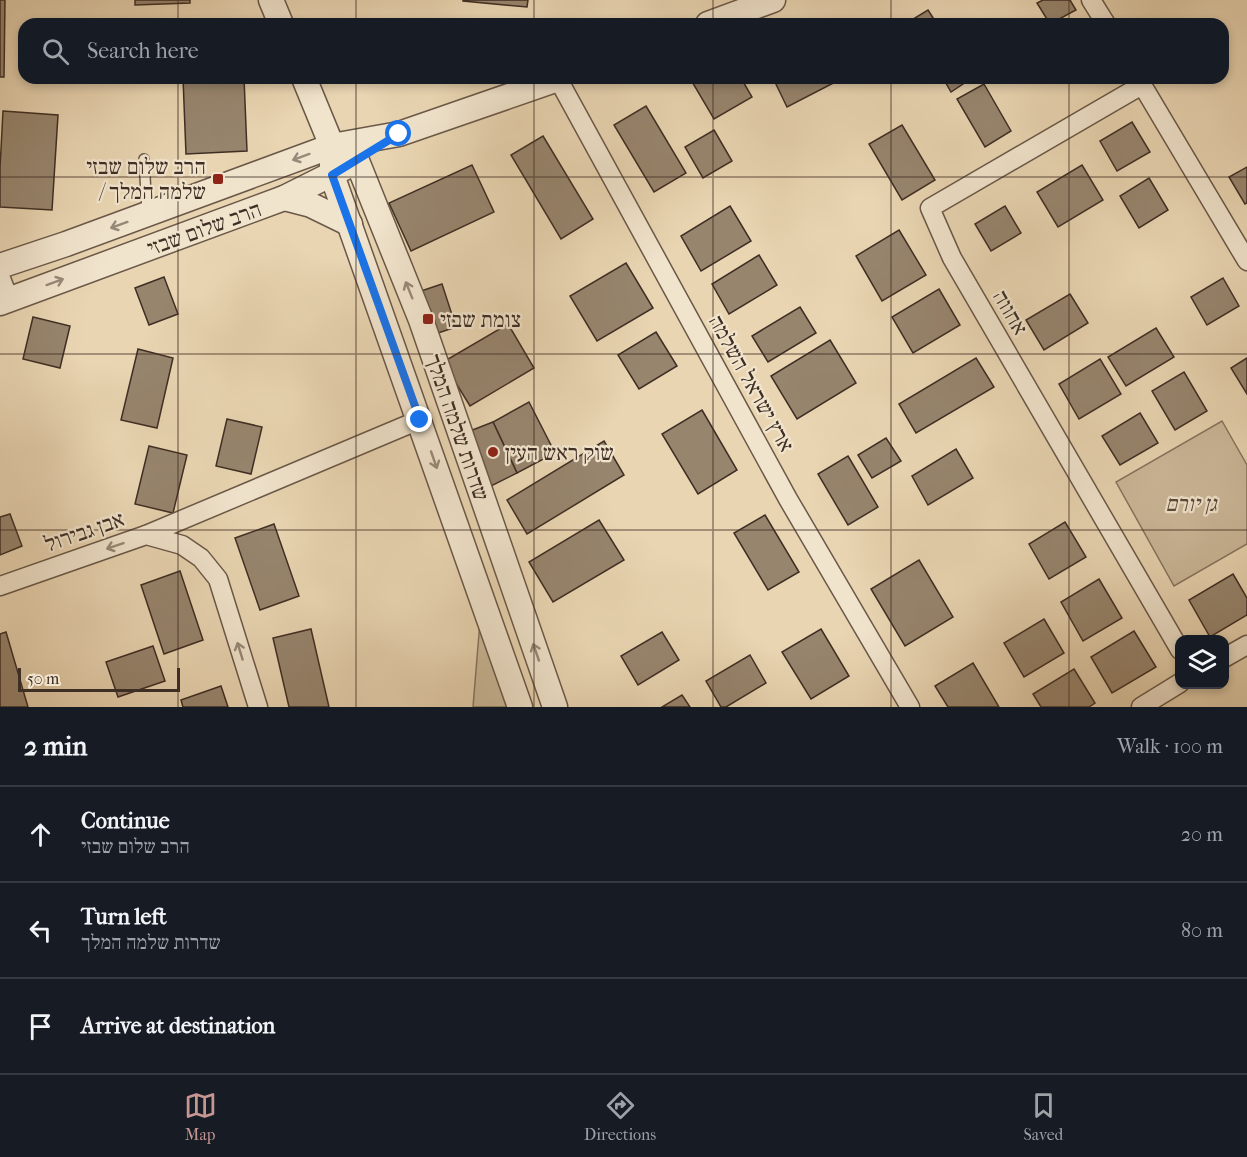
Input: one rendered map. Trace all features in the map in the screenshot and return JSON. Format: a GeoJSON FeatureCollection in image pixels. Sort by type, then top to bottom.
{"type":"FeatureCollection","features":[{"type":"Feature","properties":{"kind":"street"},"geometry":{"type":"LineString","coordinates":[[271,0],[278,18]]}},
{"type":"Feature","properties":{"kind":"street"},"geometry":{"type":"LineString","coordinates":[[724,18],[773,0]]}},
{"type":"Feature","properties":{"kind":"street"},"geometry":{"type":"LineString","coordinates":[[1091,0],[1102,18]]}},
{"type":"Feature","properties":{"kind":"street"},"geometry":{"type":"LineString","coordinates":[[306,84],[332,146],[357,160]]}},
{"type":"Feature","properties":{"kind":"street","name":"הרב שלום שבזי"},"geometry":{"type":"LineString","coordinates":[[0,266],[332,146],[399,134],[545,84]]}},
{"type":"Feature","properties":{"kind":"street","name":"ארץ ישראל השלמה"},"geometry":{"type":"LineString","coordinates":[[563,84],[788,499],[910,707]]}},
{"type":"Feature","properties":{"kind":"street","name":"אחווה"},"geometry":{"type":"LineString","coordinates":[[1137,84],[930,208],[952,258],[1175,643]]}},
{"type":"Feature","properties":{"kind":"street"},"geometry":{"type":"LineString","coordinates":[[1141,84],[1247,261]]}},
{"type":"Feature","properties":{"kind":"street"},"geometry":{"type":"LineString","coordinates":[[317,111],[331,123],[371,140]]}},
{"type":"Feature","properties":{"kind":"street","name":"הרב שלום שבזי"},"geometry":{"type":"LineString","coordinates":[[4,301],[284,198],[332,175],[399,134]]}},
{"type":"Feature","properties":{"kind":"street","name":"שדרות שלמה המלך"},"geometry":{"type":"LineString","coordinates":[[332,146],[332,175],[520,707]]}},
{"type":"Feature","properties":{"kind":"street","name":"שדרות שלמה המלך"},"geometry":{"type":"LineString","coordinates":[[357,160],[421,320],[555,707]]}},
{"type":"Feature","properties":{"kind":"street"},"geometry":{"type":"LineString","coordinates":[[284,198],[311,205],[350,224]]}},
{"type":"Feature","properties":{"kind":"street"},"geometry":{"type":"LineString","coordinates":[[0,276],[4,301]]}},
{"type":"Feature","properties":{"kind":"street"},"geometry":{"type":"LineString","coordinates":[[146,535],[420,420]]}},
{"type":"Feature","properties":{"kind":"street","name":"אבן גבירול"},"geometry":{"type":"LineString","coordinates":[[0,586],[146,535],[182,545],[201,558],[218,579],[258,707]]}},
{"type":"Feature","properties":{"kind":"street"},"geometry":{"type":"LineString","coordinates":[[1229,655],[1247,645]]}},
{"type":"Feature","properties":{"kind":"street"},"geometry":{"type":"LineString","coordinates":[[1141,707],[1175,686]]}},
{"type":"Feature","properties":{"kind":"lane"},"geometry":{"type":"LineString","coordinates":[[144,159],[148,214]]}},
{"type":"Feature","properties":{"kind":"green space","name":"גן יורם"},"geometry":{"type":"Polygon","coordinates":[[[1222,421],[1247,465],[1247,544],[1174,586],[1116,482],[1222,421]]]}},
{"type":"Feature","properties":{"kind":"green space"},"geometry":{"type":"Polygon","coordinates":[[[482,597],[520,707],[473,707],[482,597]]]}},
{"type":"Feature","properties":{"kind":"building"},"geometry":{"type":"Polygon","coordinates":[[[0,0],[5,0],[4,77],[0,77],[0,0]]]}},
{"type":"Feature","properties":{"kind":"building"},"geometry":{"type":"Polygon","coordinates":[[[135,0],[190,0],[190,3],[135,5],[135,0]]]}},
{"type":"Feature","properties":{"kind":"building"},"geometry":{"type":"Polygon","coordinates":[[[463,0],[528,0],[527,7],[463,0]]]}},
{"type":"Feature","properties":{"kind":"building"},"geometry":{"type":"Polygon","coordinates":[[[1043,0],[1070,0],[1076,10],[1061,18],[1046,18],[1037,3],[1043,0]]]}},
{"type":"Feature","properties":{"kind":"building"},"geometry":{"type":"Polygon","coordinates":[[[928,10],[933,18],[915,18],[928,10]]]}},
{"type":"Feature","properties":{"kind":"building"},"geometry":{"type":"Polygon","coordinates":[[[183,84],[244,84],[247,151],[186,154],[183,84]]]}},
{"type":"Feature","properties":{"kind":"building"},"geometry":{"type":"Polygon","coordinates":[[[693,84],[744,84],[752,97],[714,119],[693,84]]]}},
{"type":"Feature","properties":{"kind":"building"},"geometry":{"type":"Polygon","coordinates":[[[776,84],[831,84],[787,107],[776,84]]]}},
{"type":"Feature","properties":{"kind":"building"},"geometry":{"type":"Polygon","coordinates":[[[946,84],[963,84],[951,92],[946,84]]]}},
{"type":"Feature","properties":{"kind":"building"},"geometry":{"type":"Polygon","coordinates":[[[984,84],[1011,131],[985,147],[957,99],[984,84]]]}},
{"type":"Feature","properties":{"kind":"building"},"geometry":{"type":"Polygon","coordinates":[[[646,106],[686,173],[654,192],[614,125],[646,106]]]}},
{"type":"Feature","properties":{"kind":"building"},"geometry":{"type":"Polygon","coordinates":[[[3,111],[58,115],[52,210],[0,207],[3,111]]]}},
{"type":"Feature","properties":{"kind":"building"},"geometry":{"type":"Polygon","coordinates":[[[1132,122],[1150,152],[1117,171],[1100,141],[1132,122]]]}},
{"type":"Feature","properties":{"kind":"building"},"geometry":{"type":"Polygon","coordinates":[[[902,125],[935,180],[902,200],[869,144],[902,125]]]}},
{"type":"Feature","properties":{"kind":"building"},"geometry":{"type":"Polygon","coordinates":[[[714,130],[732,161],[703,178],[685,147],[714,130]]]}},
{"type":"Feature","properties":{"kind":"building"},"geometry":{"type":"Polygon","coordinates":[[[543,136],[593,219],[561,239],[511,155],[543,136]]]}},
{"type":"Feature","properties":{"kind":"building"},"geometry":{"type":"Polygon","coordinates":[[[472,165],[494,212],[411,251],[389,203],[472,165]]]}},
{"type":"Feature","properties":{"kind":"building"},"geometry":{"type":"Polygon","coordinates":[[[1082,165],[1103,200],[1058,227],[1037,192],[1082,165]]]}},
{"type":"Feature","properties":{"kind":"building"},"geometry":{"type":"Polygon","coordinates":[[[1247,167],[1247,203],[1245,204],[1229,177],[1247,167]]]}},
{"type":"Feature","properties":{"kind":"building"},"geometry":{"type":"Polygon","coordinates":[[[1149,178],[1168,210],[1139,228],[1120,196],[1149,178]]]}},
{"type":"Feature","properties":{"kind":"building"},"geometry":{"type":"Polygon","coordinates":[[[730,206],[751,241],[701,271],[681,236],[730,206]]]}},
{"type":"Feature","properties":{"kind":"building"},"geometry":{"type":"Polygon","coordinates":[[[1005,206],[1021,233],[991,251],[975,224],[1005,206]]]}},
{"type":"Feature","properties":{"kind":"building"},"geometry":{"type":"Polygon","coordinates":[[[899,230],[926,275],[882,301],[856,256],[899,230]]]}},
{"type":"Feature","properties":{"kind":"building"},"geometry":{"type":"Polygon","coordinates":[[[759,255],[777,285],[729,314],[712,284],[759,255]]]}},
{"type":"Feature","properties":{"kind":"building"},"geometry":{"type":"Polygon","coordinates":[[[626,263],[653,308],[597,341],[570,296],[626,263]]]}},
{"type":"Feature","properties":{"kind":"building"},"geometry":{"type":"Polygon","coordinates":[[[164,277],[178,314],[149,325],[135,288],[164,277]]]}},
{"type":"Feature","properties":{"kind":"building"},"geometry":{"type":"Polygon","coordinates":[[[1223,278],[1239,306],[1207,325],[1191,297],[1223,278]]]}},
{"type":"Feature","properties":{"kind":"building"},"geometry":{"type":"Polygon","coordinates":[[[442,284],[456,327],[432,335],[418,292],[442,284]]]}},
{"type":"Feature","properties":{"kind":"building"},"geometry":{"type":"Polygon","coordinates":[[[939,289],[960,325],[913,353],[892,317],[939,289]]]}},
{"type":"Feature","properties":{"kind":"building"},"geometry":{"type":"Polygon","coordinates":[[[1070,294],[1088,323],[1044,350],[1026,320],[1070,294]]]}},
{"type":"Feature","properties":{"kind":"building"},"geometry":{"type":"Polygon","coordinates":[[[800,307],[816,333],[768,362],[752,336],[800,307]]]}},
{"type":"Feature","properties":{"kind":"building"},"geometry":{"type":"Polygon","coordinates":[[[33,317],[70,326],[60,368],[23,359],[33,317]]]}},
{"type":"Feature","properties":{"kind":"building"},"geometry":{"type":"Polygon","coordinates":[[[508,324],[534,368],[470,406],[443,362],[508,324]]]}},
{"type":"Feature","properties":{"kind":"building"},"geometry":{"type":"Polygon","coordinates":[[[1156,328],[1174,357],[1126,386],[1108,357],[1156,328]]]}},
{"type":"Feature","properties":{"kind":"building"},"geometry":{"type":"Polygon","coordinates":[[[656,332],[677,366],[639,389],[618,355],[656,332]]]}},
{"type":"Feature","properties":{"kind":"building"},"geometry":{"type":"Polygon","coordinates":[[[830,340],[856,383],[797,419],[771,376],[830,340]]]}},
{"type":"Feature","properties":{"kind":"building"},"geometry":{"type":"Polygon","coordinates":[[[138,349],[173,358],[157,428],[121,420],[138,349]]]}},
{"type":"Feature","properties":{"kind":"building"},"geometry":{"type":"Polygon","coordinates":[[[976,358],[994,387],[916,433],[899,404],[976,358]]]}},
{"type":"Feature","properties":{"kind":"building"},"geometry":{"type":"Polygon","coordinates":[[[1247,358],[1247,394],[1231,368],[1247,358]]]}},
{"type":"Feature","properties":{"kind":"building"},"geometry":{"type":"Polygon","coordinates":[[[1100,359],[1121,394],[1079,419],[1059,384],[1100,359]]]}},
{"type":"Feature","properties":{"kind":"building"},"geometry":{"type":"Polygon","coordinates":[[[1184,372],[1207,411],[1175,430],[1152,391],[1184,372]]]}},
{"type":"Feature","properties":{"kind":"building"},"geometry":{"type":"Polygon","coordinates":[[[529,402],[555,453],[517,473],[493,422],[529,402]]]}},
{"type":"Feature","properties":{"kind":"building"},"geometry":{"type":"Polygon","coordinates":[[[702,410],[737,470],[698,494],[662,434],[702,410]]]}},
{"type":"Feature","properties":{"kind":"building"},"geometry":{"type":"Polygon","coordinates":[[[1140,413],[1158,443],[1120,465],[1102,436],[1140,413]]]}},
{"type":"Feature","properties":{"kind":"building"},"geometry":{"type":"Polygon","coordinates":[[[227,419],[262,427],[251,474],[216,466],[227,419]]]}},
{"type":"Feature","properties":{"kind":"building","name":"שוק ראש העין"},"geometry":{"type":"Polygon","coordinates":[[[493,422],[517,473],[491,486],[470,431],[493,422]]]}},
{"type":"Feature","properties":{"kind":"building"},"geometry":{"type":"Polygon","coordinates":[[[886,438],[901,461],[872,478],[858,455],[886,438]]]}},
{"type":"Feature","properties":{"kind":"building"},"geometry":{"type":"Polygon","coordinates":[[[604,441],[624,475],[527,534],[507,500],[604,441]]]}},
{"type":"Feature","properties":{"kind":"building"},"geometry":{"type":"Polygon","coordinates":[[[149,446],[187,455],[173,513],[135,504],[149,446]]]}},
{"type":"Feature","properties":{"kind":"building"},"geometry":{"type":"Polygon","coordinates":[[[956,449],[973,478],[928,505],[912,476],[956,449]]]}},
{"type":"Feature","properties":{"kind":"building"},"geometry":{"type":"Polygon","coordinates":[[[848,456],[878,507],[848,525],[818,474],[848,456]]]}},
{"type":"Feature","properties":{"kind":"building"},"geometry":{"type":"Polygon","coordinates":[[[10,514],[22,546],[0,555],[0,517],[10,514]]]}},
{"type":"Feature","properties":{"kind":"building"},"geometry":{"type":"Polygon","coordinates":[[[765,515],[799,572],[768,590],[734,533],[765,515]]]}},
{"type":"Feature","properties":{"kind":"building"},"geometry":{"type":"Polygon","coordinates":[[[599,520],[624,560],[553,602],[529,562],[599,520]]]}},
{"type":"Feature","properties":{"kind":"building"},"geometry":{"type":"Polygon","coordinates":[[[1065,522],[1086,557],[1049,579],[1029,544],[1065,522]]]}},
{"type":"Feature","properties":{"kind":"building"},"geometry":{"type":"Polygon","coordinates":[[[274,524],[299,596],[260,610],[235,538],[274,524]]]}},
{"type":"Feature","properties":{"kind":"building"},"geometry":{"type":"Polygon","coordinates":[[[919,560],[953,617],[905,646],[871,589],[919,560]]]}},
{"type":"Feature","properties":{"kind":"building"},"geometry":{"type":"Polygon","coordinates":[[[180,571],[203,640],[164,654],[141,585],[180,571]]]}},
{"type":"Feature","properties":{"kind":"building"},"geometry":{"type":"Polygon","coordinates":[[[1233,574],[1247,598],[1247,615],[1213,635],[1209,635],[1189,600],[1233,574]]]}},
{"type":"Feature","properties":{"kind":"building"},"geometry":{"type":"Polygon","coordinates":[[[1099,579],[1122,618],[1083,641],[1061,602],[1099,579]]]}},
{"type":"Feature","properties":{"kind":"building"},"geometry":{"type":"Polygon","coordinates":[[[1044,619],[1064,653],[1024,677],[1004,643],[1044,619]]]}},
{"type":"Feature","properties":{"kind":"building"},"geometry":{"type":"Polygon","coordinates":[[[311,629],[329,707],[289,707],[273,638],[311,629]]]}},
{"type":"Feature","properties":{"kind":"building"},"geometry":{"type":"Polygon","coordinates":[[[821,629],[849,676],[811,699],[782,652],[821,629]]]}},
{"type":"Feature","properties":{"kind":"building"},"geometry":{"type":"Polygon","coordinates":[[[1134,631],[1156,667],[1112,693],[1091,657],[1134,631]]]}},
{"type":"Feature","properties":{"kind":"building"},"geometry":{"type":"Polygon","coordinates":[[[6,632],[28,707],[0,707],[0,634],[6,632]]]}},
{"type":"Feature","properties":{"kind":"building"},"geometry":{"type":"Polygon","coordinates":[[[662,632],[679,660],[638,685],[621,656],[662,632]]]}},
{"type":"Feature","properties":{"kind":"building"},"geometry":{"type":"Polygon","coordinates":[[[153,646],[165,681],[118,697],[106,662],[153,646]]]}},
{"type":"Feature","properties":{"kind":"building"},"geometry":{"type":"Polygon","coordinates":[[[750,655],[766,683],[726,707],[721,707],[706,681],[750,655]]]}},
{"type":"Feature","properties":{"kind":"building"},"geometry":{"type":"Polygon","coordinates":[[[973,663],[999,707],[948,707],[935,686],[973,663]]]}},
{"type":"Feature","properties":{"kind":"building"},"geometry":{"type":"Polygon","coordinates":[[[1074,669],[1095,703],[1089,707],[1041,707],[1033,694],[1074,669]]]}},
{"type":"Feature","properties":{"kind":"building"},"geometry":{"type":"Polygon","coordinates":[[[221,686],[228,707],[183,707],[181,700],[221,686]]]}},
{"type":"Feature","properties":{"kind":"building"},"geometry":{"type":"Polygon","coordinates":[[[682,695],[690,707],[662,707],[682,695]]]}},
{"type":"Feature","properties":{"kind":"place","name":"הרב שלום שבזי / שלמה המלך"},"geometry":{"type":"Point","coordinates":[218,179]}},
{"type":"Feature","properties":{"kind":"place","name":"צומת שבזי"},"geometry":{"type":"Point","coordinates":[428,319]}},
{"type":"Feature","properties":{"kind":"place","name":"שוק ראש העין"},"geometry":{"type":"Point","coordinates":[493,452]}},
{"type":"Feature","properties":{"kind":"route"},"geometry":{"type":"LineString","coordinates":[[399,134],[332,175],[420,420]]}}]}
